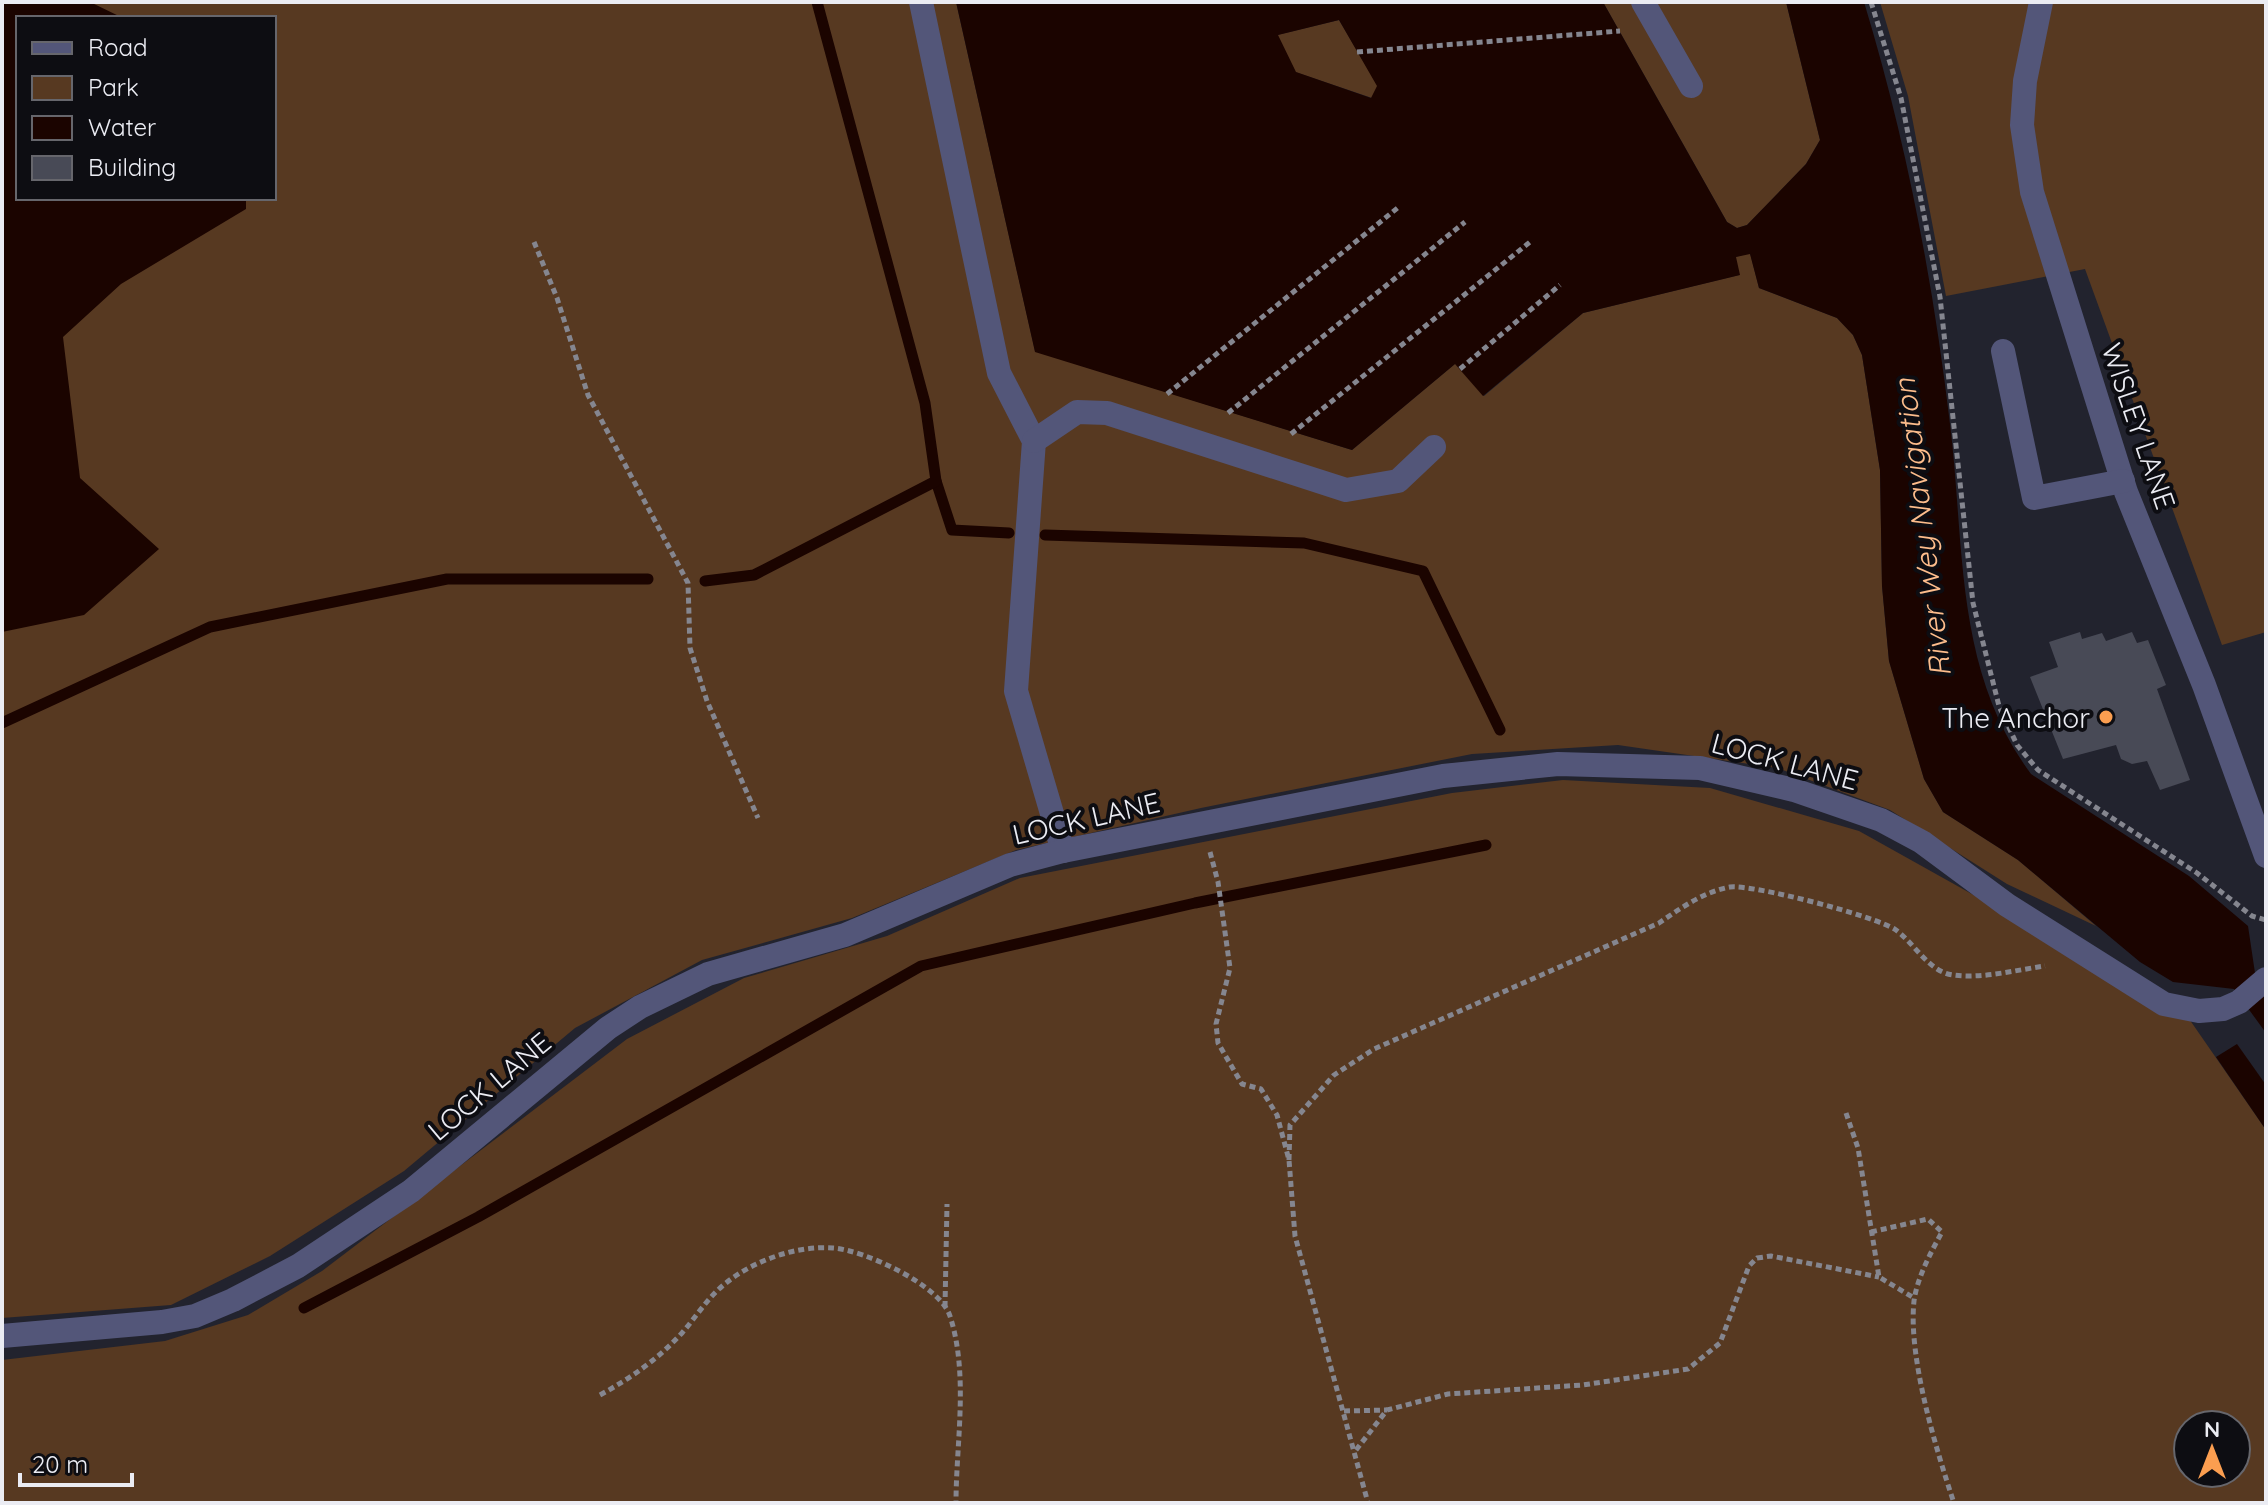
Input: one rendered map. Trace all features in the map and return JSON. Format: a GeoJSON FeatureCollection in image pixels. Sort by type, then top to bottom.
{"type":"FeatureCollection","features":[{"type":"Feature","properties":{"kind":"street"},"geometry":{"type":"LineString","coordinates":[[921,2],[999,373],[1034,441],[1016,691],[1063,851]]}},
{"type":"Feature","properties":{"kind":"street"},"geometry":{"type":"LineString","coordinates":[[1643,2],[1691,86]]}},
{"type":"Feature","properties":{"kind":"street","name":"WISLEY LANE"},"geometry":{"type":"LineString","coordinates":[[2041,2],[2023,103],[2022,125],[2032,192],[2123,481],[2204,685],[2266,856]]}},
{"type":"Feature","properties":{"kind":"street"},"geometry":{"type":"LineString","coordinates":[[2003,351],[2034,498],[2123,481]]}},
{"type":"Feature","properties":{"kind":"street"},"geometry":{"type":"LineString","coordinates":[[1034,441],[1077,412],[1107,413],[1346,490],[1398,481],[1434,447]]}},
{"type":"Feature","properties":{"kind":"street","name":"LOCK LANE"},"geometry":{"type":"LineString","coordinates":[[2,1336],[162,1322],[195,1316],[233,1300],[298,1266],[411,1191],[572,1055],[640,1007],[708,974],[845,935],[1010,865],[1063,851],[1443,776],[1558,764],[1700,768],[1764,781],[1841,803],[1922,842],[2007,905],[2164,1004],[2199,1011],[2223,1009],[2239,1002],[2266,979]]}},
{"type":"Feature","properties":{"kind":"path"},"geometry":{"type":"LineString","coordinates":[[1871,2],[1901,98],[1940,297],[1973,603],[1999,706],[2017,745],[2038,770],[2197,873],[2252,916],[2266,920]]}},
{"type":"Feature","properties":{"kind":"path"},"geometry":{"type":"LineString","coordinates":[[1357,52],[1620,31]]}},
{"type":"Feature","properties":{"kind":"path"},"geometry":{"type":"LineString","coordinates":[[1167,394],[1400,206]]}},
{"type":"Feature","properties":{"kind":"path"},"geometry":{"type":"LineString","coordinates":[[1228,413],[1465,222]]}},
{"type":"Feature","properties":{"kind":"path"},"geometry":{"type":"LineString","coordinates":[[534,242],[557,298],[588,395],[688,583],[690,648],[707,701],[758,818]]}},
{"type":"Feature","properties":{"kind":"path"},"geometry":{"type":"LineString","coordinates":[[1291,434],[1530,242]]}},
{"type":"Feature","properties":{"kind":"path"},"geometry":{"type":"LineString","coordinates":[[1460,369],[1560,285]]}},
{"type":"Feature","properties":{"kind":"path"},"geometry":{"type":"LineString","coordinates":[[1202,824],[1218,882],[1230,968],[1216,1024],[1218,1043],[1242,1084],[1261,1089],[1277,1115],[1289,1160]]}},
{"type":"Feature","properties":{"kind":"path"},"geometry":{"type":"LineString","coordinates":[[1368,1503],[1356,1450],[1295,1236],[1289,1160],[1290,1125],[1334,1075],[1374,1049],[1659,923],[1693,900],[1732,887],[1847,910],[1874,919],[1895,930],[1935,967],[1951,975],[2049,965]]}},
{"type":"Feature","properties":{"kind":"path"},"geometry":{"type":"LineString","coordinates":[[1846,1113],[1858,1148],[1879,1277]]}},
{"type":"Feature","properties":{"kind":"path"},"geometry":{"type":"LineString","coordinates":[[945,1308],[947,1204]]}},
{"type":"Feature","properties":{"kind":"path"},"geometry":{"type":"LineString","coordinates":[[1871,1232],[1928,1219],[1942,1232],[1914,1298],[1922,1387],[1954,1503]]}},
{"type":"Feature","properties":{"kind":"path"},"geometry":{"type":"LineString","coordinates":[[600,1395],[655,1360],[725,1283],[756,1264],[782,1255],[834,1248],[854,1254],[909,1276],[934,1293],[949,1313],[960,1411],[956,1503]]}},
{"type":"Feature","properties":{"kind":"path"},"geometry":{"type":"LineString","coordinates":[[1344,1411],[1387,1410],[1448,1394],[1583,1385],[1688,1369],[1720,1343],[1749,1266],[1757,1258],[1771,1256],[1879,1277],[1914,1298]]}},
{"type":"Feature","properties":{"kind":"path"},"geometry":{"type":"LineString","coordinates":[[1356,1450],[1387,1410]]}},
{"type":"Feature","properties":{"kind":"green space"},"geometry":{"type":"Polygon","coordinates":[[[2,2],[956,2],[1035,351],[1352,450],[1456,363],[1484,396],[1583,313],[1739,275],[1735,257],[1750,253],[1759,288],[1837,318],[1853,335],[1862,355],[1880,470],[1882,586],[1889,661],[1924,779],[1943,812],[2018,860],[2096,926],[2007,884],[1890,810],[1777,768],[1618,745],[1472,754],[1201,808],[1016,850],[852,918],[702,960],[575,1028],[404,1171],[270,1256],[171,1305],[2,1318],[2,2]]]}},
{"type":"Feature","properties":{"kind":"green space"},"geometry":{"type":"Polygon","coordinates":[[[1603,2],[1786,2],[1820,140],[1806,164],[1747,225],[1737,228],[1727,222],[1603,2]]]}},
{"type":"Feature","properties":{"kind":"green space"},"geometry":{"type":"Polygon","coordinates":[[[1880,2],[2266,2],[2266,632],[2222,645],[2085,269],[1946,296],[1908,96],[1880,2]]]}},
{"type":"Feature","properties":{"kind":"green space"},"geometry":{"type":"Polygon","coordinates":[[[1339,20],[1378,86],[1372,98],[1295,72],[1277,35],[1339,20]]]}},
{"type":"Feature","properties":{"kind":"green space"},"geometry":{"type":"Polygon","coordinates":[[[1563,780],[1710,788],[1859,831],[2185,1013],[2266,1130],[2266,1503],[2,1503],[2,1360],[165,1341],[248,1315],[322,1271],[627,1039],[744,978],[887,936],[1020,878],[1452,793],[1563,780]]]}},
{"type":"Feature","properties":{"kind":"water"},"geometry":{"type":"Polygon","coordinates":[[[2,2],[90,2],[119,16],[16,16],[16,200],[246,200],[246,209],[121,284],[63,337],[80,478],[159,549],[84,615],[2,632],[2,2]]]}},
{"type":"Feature","properties":{"kind":"water","name":"River Wey Navigation"},"geometry":{"type":"Polygon","coordinates":[[[956,2],[1603,2],[1727,222],[1737,228],[1747,225],[1806,164],[1820,140],[1786,2],[1864,2],[1893,106],[1926,264],[1950,424],[1967,606],[1975,650],[1988,693],[2006,734],[2031,774],[2189,876],[2248,926],[2255,973],[2266,987],[2266,1033],[2234,989],[2173,982],[2140,962],[2018,860],[1943,812],[1924,779],[1889,661],[1882,586],[1880,470],[1862,355],[1853,335],[1837,318],[1759,288],[1750,254],[1736,257],[1740,275],[1583,313],[1483,396],[1455,364],[1352,450],[1035,352],[956,2]],[[1339,20],[1278,35],[1296,72],[1371,98],[1377,86],[1339,20]]]}},
{"type":"Feature","properties":{"kind":"water"},"geometry":{"type":"Polygon","coordinates":[[[2237,1044],[2266,1085],[2266,1130],[2216,1057],[2237,1044]]]}},
{"type":"Feature","properties":{"kind":"building","name":"The Anchor"},"geometry":{"type":"Polygon","coordinates":[[[2080,632],[2082,639],[2102,633],[2106,641],[2132,632],[2137,643],[2148,640],[2166,685],[2157,689],[2190,780],[2160,790],[2147,761],[2132,764],[2121,759],[2116,745],[2063,759],[2030,677],[2058,667],[2049,642],[2080,632]]]}},
{"type":"Feature","properties":{"kind":"waterway"},"geometry":{"type":"LineString","coordinates":[[705,581],[754,575],[936,481],[925,403],[817,2]]}},
{"type":"Feature","properties":{"kind":"waterway"},"geometry":{"type":"LineString","coordinates":[[936,481],[952,530],[1009,533]]}},
{"type":"Feature","properties":{"kind":"waterway"},"geometry":{"type":"LineString","coordinates":[[1045,535],[1304,543],[1423,571],[1500,730]]}},
{"type":"Feature","properties":{"kind":"waterway"},"geometry":{"type":"LineString","coordinates":[[2,723],[210,627],[447,579],[648,579]]}},
{"type":"Feature","properties":{"kind":"waterway"},"geometry":{"type":"LineString","coordinates":[[304,1308],[478,1217],[921,966],[1195,903],[1486,845]]}},
{"type":"Feature","properties":{"kind":"place","name":"The Anchor"},"geometry":{"type":"Point","coordinates":[2106,717]}}]}
